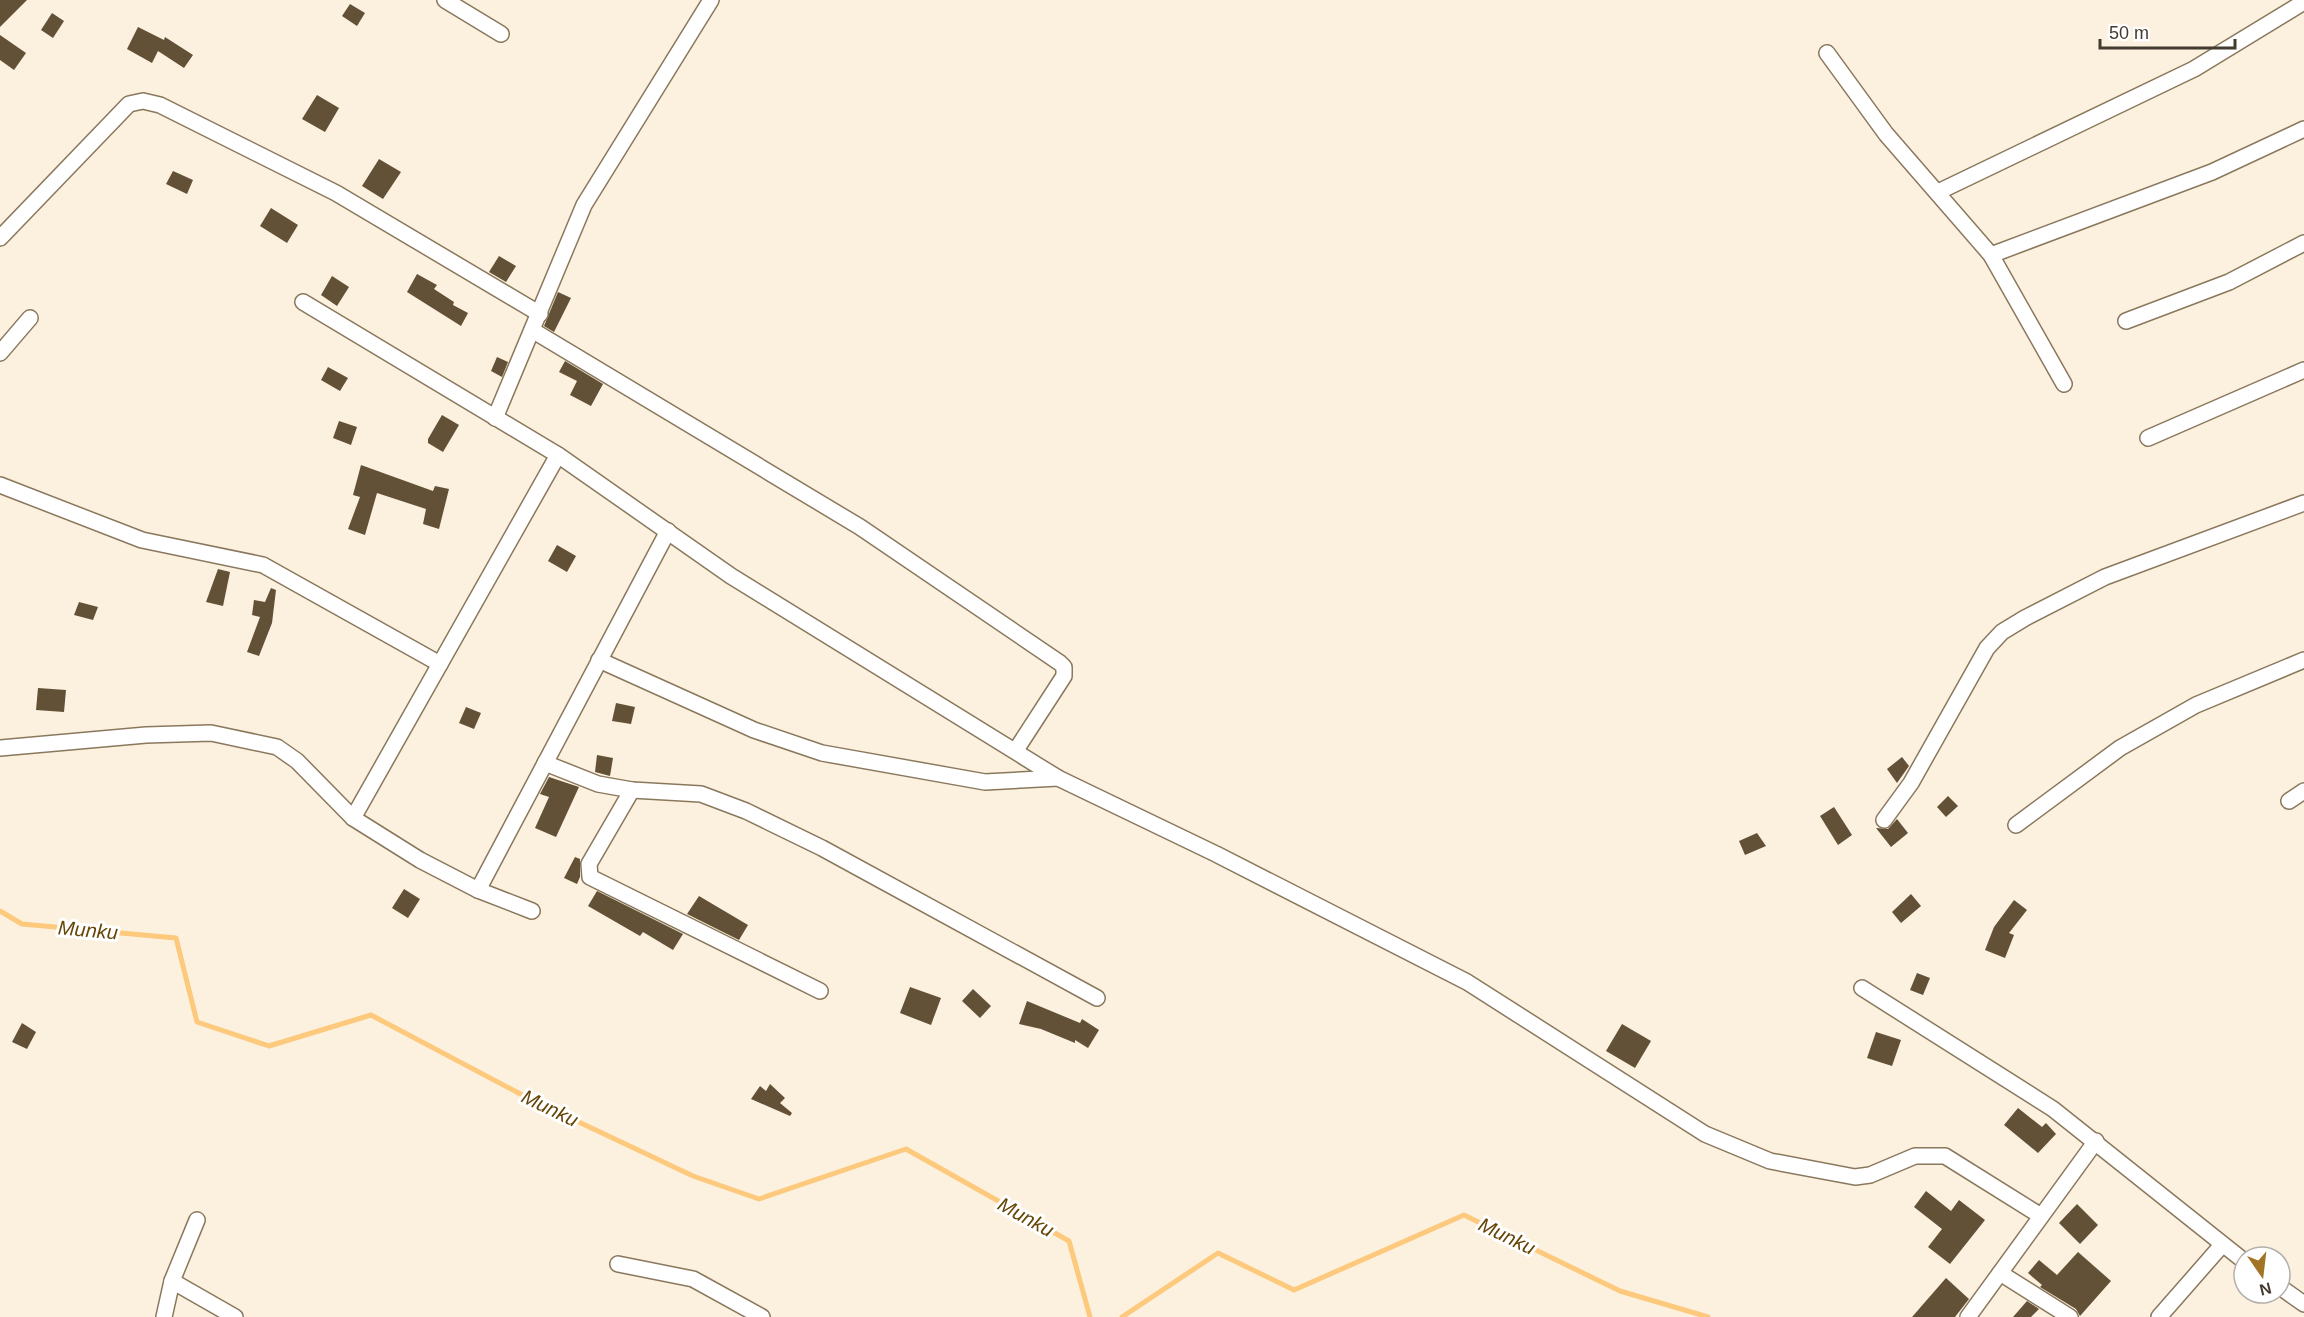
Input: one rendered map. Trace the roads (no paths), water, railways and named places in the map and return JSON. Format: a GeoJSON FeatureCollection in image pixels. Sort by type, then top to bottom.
{"type":"FeatureCollection","features":[{"type":"Feature","properties":{"kind":"street"},"geometry":{"type":"LineString","coordinates":[[445,0],[501,34]]}},
{"type":"Feature","properties":{"kind":"street"},"geometry":{"type":"LineString","coordinates":[[495,418],[585,205],[711,0]]}},
{"type":"Feature","properties":{"kind":"street"},"geometry":{"type":"LineString","coordinates":[[1938,192],[2194,69],[2304,2]]}},
{"type":"Feature","properties":{"kind":"street"},"geometry":{"type":"LineString","coordinates":[[1827,53],[1886,134],[1991,255],[2064,384]]}},
{"type":"Feature","properties":{"kind":"street"},"geometry":{"type":"LineString","coordinates":[[0,238],[129,105],[143,101],[160,105],[336,193],[540,314]]}},
{"type":"Feature","properties":{"kind":"street"},"geometry":{"type":"LineString","coordinates":[[1991,255],[2212,172],[2304,129]]}},
{"type":"Feature","properties":{"kind":"street"},"geometry":{"type":"LineString","coordinates":[[2126,321],[2229,282],[2304,243]]}},
{"type":"Feature","properties":{"kind":"street"},"geometry":{"type":"LineString","coordinates":[[303,302],[558,455],[731,576],[1058,777],[1226,859],[1467,982],[1705,1134],[1770,1161],[1855,1177],[1870,1175],[1915,1156],[1945,1156],[2042,1216]]}},
{"type":"Feature","properties":{"kind":"street"},"geometry":{"type":"LineString","coordinates":[[0,353],[30,318]]}},
{"type":"Feature","properties":{"kind":"street"},"geometry":{"type":"LineString","coordinates":[[532,330],[860,527],[1060,663],[1064,667],[1064,676],[1016,750]]}},
{"type":"Feature","properties":{"kind":"street"},"geometry":{"type":"LineString","coordinates":[[2148,438],[2304,370]]}},
{"type":"Feature","properties":{"kind":"street"},"geometry":{"type":"LineString","coordinates":[[353,818],[558,455]]}},
{"type":"Feature","properties":{"kind":"street"},"geometry":{"type":"LineString","coordinates":[[0,485],[142,540],[262,565],[440,664]]}},
{"type":"Feature","properties":{"kind":"street"},"geometry":{"type":"LineString","coordinates":[[1884,820],[1911,783],[1987,648],[2002,632],[2105,577],[2304,503]]}},
{"type":"Feature","properties":{"kind":"street"},"geometry":{"type":"LineString","coordinates":[[478,890],[668,531]]}},
{"type":"Feature","properties":{"kind":"street"},"geometry":{"type":"LineString","coordinates":[[600,660],[763,734],[822,753],[985,782],[1058,777]]}},
{"type":"Feature","properties":{"kind":"street"},"geometry":{"type":"LineString","coordinates":[[2016,825],[2120,748],[2196,705],[2304,660]]}},
{"type":"Feature","properties":{"kind":"street"},"geometry":{"type":"LineString","coordinates":[[0,748],[146,735],[211,733],[277,747],[297,760],[353,818],[420,860],[478,890],[532,911]]}},
{"type":"Feature","properties":{"kind":"street"},"geometry":{"type":"LineString","coordinates":[[545,763],[598,784],[632,790],[701,794],[746,811],[822,848],[1097,998]]}},
{"type":"Feature","properties":{"kind":"street"},"geometry":{"type":"LineString","coordinates":[[632,790],[589,864],[590,877],[820,991]]}},
{"type":"Feature","properties":{"kind":"street"},"geometry":{"type":"LineString","coordinates":[[2289,801],[2304,791]]}},
{"type":"Feature","properties":{"kind":"street"},"geometry":{"type":"LineString","coordinates":[[1862,988],[2053,1109],[2096,1141],[2232,1252]]}},
{"type":"Feature","properties":{"kind":"street"},"geometry":{"type":"LineString","coordinates":[[1968,1317],[2096,1141]]}},
{"type":"Feature","properties":{"kind":"street"},"geometry":{"type":"LineString","coordinates":[[164,1317],[172,1281],[197,1220]]}},
{"type":"Feature","properties":{"kind":"street"},"geometry":{"type":"LineString","coordinates":[[2159,1317],[2222,1245]]}},
{"type":"Feature","properties":{"kind":"street"},"geometry":{"type":"LineString","coordinates":[[618,1264],[693,1279],[762,1317]]}},
{"type":"Feature","properties":{"kind":"street"},"geometry":{"type":"LineString","coordinates":[[2000,1273],[2070,1317]]}},
{"type":"Feature","properties":{"kind":"street"},"geometry":{"type":"LineString","coordinates":[[172,1281],[235,1317]]}},
{"type":"Feature","properties":{"kind":"waterway","name":"Munku"},"geometry":{"type":"LineString","coordinates":[[0,911],[22,924],[176,938],[197,1022],[269,1046],[371,1015],[528,1098],[693,1176],[759,1199],[906,1149],[1069,1241],[1090,1317]]}},
{"type":"Feature","properties":{"kind":"waterway","name":"Munku"},"geometry":{"type":"LineString","coordinates":[[1122,1317],[1218,1253],[1294,1290],[1464,1215],[1620,1291],[1708,1317]]}}]}
